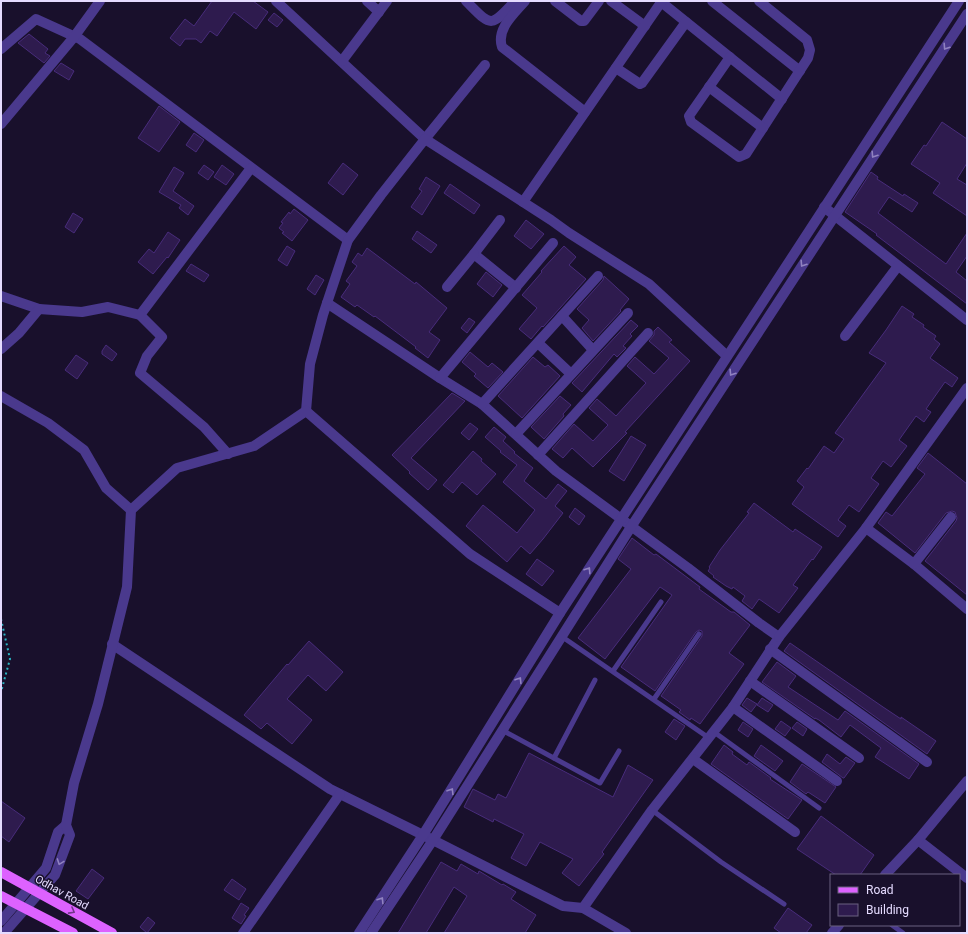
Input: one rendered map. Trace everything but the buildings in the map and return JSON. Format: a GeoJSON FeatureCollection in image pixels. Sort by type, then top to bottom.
{"type":"FeatureCollection","features":[{"type":"Feature","properties":{"kind":"main road","name":"Odhav Road"},"geometry":{"type":"LineString","coordinates":[[1,872],[112,933]]}},
{"type":"Feature","properties":{"kind":"main road"},"geometry":{"type":"LineString","coordinates":[[1,896],[62,930],[73,933]]}},
{"type":"Feature","properties":{"kind":"street"},"geometry":{"type":"LineString","coordinates":[[1,124],[74,37],[100,1]]}},
{"type":"Feature","properties":{"kind":"street"},"geometry":{"type":"LineString","coordinates":[[276,1],[425,139],[649,284],[727,356]]}},
{"type":"Feature","properties":{"kind":"street"},"geometry":{"type":"LineString","coordinates":[[367,1],[379,12]]}},
{"type":"Feature","properties":{"kind":"street"},"geometry":{"type":"LineString","coordinates":[[342,61],[387,1]]}},
{"type":"Feature","properties":{"kind":"street"},"geometry":{"type":"LineString","coordinates":[[468,2],[483,18],[488,21],[494,21],[501,17],[515,1]]}},
{"type":"Feature","properties":{"kind":"street"},"geometry":{"type":"LineString","coordinates":[[525,1],[501,32],[500,40],[502,47],[585,112]]}},
{"type":"Feature","properties":{"kind":"street"},"geometry":{"type":"LineString","coordinates":[[555,1],[581,21],[584,21],[599,1]]}},
{"type":"Feature","properties":{"kind":"street"},"geometry":{"type":"LineString","coordinates":[[611,1],[645,26]]}},
{"type":"Feature","properties":{"kind":"street"},"geometry":{"type":"LineString","coordinates":[[523,202],[661,1],[782,99]]}},
{"type":"Feature","properties":{"kind":"street"},"geometry":{"type":"LineString","coordinates":[[712,1],[800,71]]}},
{"type":"Feature","properties":{"kind":"street"},"geometry":{"type":"LineString","coordinates":[[730,57],[689,116],[691,122],[739,157],[746,154],[808,58],[810,50],[807,40],[759,1]]}},
{"type":"Feature","properties":{"kind":"street"},"geometry":{"type":"LineString","coordinates":[[359,933],[423,834],[560,613],[959,1]]}},
{"type":"Feature","properties":{"kind":"street"},"geometry":{"type":"LineString","coordinates":[[371,933],[433,840],[631,527],[967,14]]}},
{"type":"Feature","properties":{"kind":"street"},"geometry":{"type":"LineString","coordinates":[[1,49],[36,19],[80,39],[348,240]]}},
{"type":"Feature","properties":{"kind":"street"},"geometry":{"type":"LineString","coordinates":[[616,68],[640,84],[642,83],[686,22]]}},
{"type":"Feature","properties":{"kind":"street"},"geometry":{"type":"LineString","coordinates":[[306,411],[310,364],[327,303],[348,240],[381,195],[485,65]]}},
{"type":"Feature","properties":{"kind":"street"},"geometry":{"type":"LineString","coordinates":[[709,87],[763,128]]}},
{"type":"Feature","properties":{"kind":"street"},"geometry":{"type":"LineString","coordinates":[[140,315],[251,168]]}},
{"type":"Feature","properties":{"kind":"street"},"geometry":{"type":"LineString","coordinates":[[824,207],[967,320]]}},
{"type":"Feature","properties":{"kind":"street"},"geometry":{"type":"LineString","coordinates":[[447,287],[500,220]]}},
{"type":"Feature","properties":{"kind":"street"},"geometry":{"type":"LineString","coordinates":[[440,378],[553,243]]}},
{"type":"Feature","properties":{"kind":"street"},"geometry":{"type":"LineString","coordinates":[[474,254],[516,288]]}},
{"type":"Feature","properties":{"kind":"street"},"geometry":{"type":"LineString","coordinates":[[845,336],[898,266]]}},
{"type":"Feature","properties":{"kind":"street"},"geometry":{"type":"LineString","coordinates":[[482,404],[598,276]]}},
{"type":"Feature","properties":{"kind":"street"},"geometry":{"type":"LineString","coordinates":[[1,296],[40,309],[82,312],[108,308],[140,315],[162,338],[147,356],[140,373],[204,427],[228,454]]}},
{"type":"Feature","properties":{"kind":"street"},"geometry":{"type":"LineString","coordinates":[[327,303],[482,404],[556,471],[779,637]]}},
{"type":"Feature","properties":{"kind":"street"},"geometry":{"type":"LineString","coordinates":[[1,349],[19,333],[40,309]]}},
{"type":"Feature","properties":{"kind":"street"},"geometry":{"type":"LineString","coordinates":[[516,434],[628,313]]}},
{"type":"Feature","properties":{"kind":"street"},"geometry":{"type":"LineString","coordinates":[[562,316],[594,350]]}},
{"type":"Feature","properties":{"kind":"street"},"geometry":{"type":"LineString","coordinates":[[538,454],[648,333]]}},
{"type":"Feature","properties":{"kind":"street"},"geometry":{"type":"LineString","coordinates":[[538,343],[571,374]]}},
{"type":"Feature","properties":{"kind":"street"},"geometry":{"type":"LineString","coordinates":[[583,908],[652,810],[733,707],[779,637],[866,528],[967,388]]}},
{"type":"Feature","properties":{"kind":"street"},"geometry":{"type":"LineString","coordinates":[[1,396],[48,423],[84,450],[106,488],[131,510]]}},
{"type":"Feature","properties":{"kind":"street"},"geometry":{"type":"LineString","coordinates":[[1,921],[40,893],[55,875],[70,836],[66,825],[74,784],[98,704],[127,587],[131,510],[177,468],[254,446],[306,411]]}},
{"type":"Feature","properties":{"kind":"street"},"geometry":{"type":"LineString","coordinates":[[306,411],[470,554],[560,613]]}},
{"type":"Feature","properties":{"kind":"street"},"geometry":{"type":"LineString","coordinates":[[914,564],[951,517]]}},
{"type":"Feature","properties":{"kind":"street"},"geometry":{"type":"LineString","coordinates":[[866,528],[914,564],[967,610]]}},
{"type":"Feature","properties":{"kind":"street"},"geometry":{"type":"LineString","coordinates":[[112,644],[330,789],[423,834],[563,906],[583,908],[626,933]]}},
{"type":"Feature","properties":{"kind":"street"},"geometry":{"type":"LineString","coordinates":[[770,650],[927,762]]}},
{"type":"Feature","properties":{"kind":"street"},"geometry":{"type":"LineString","coordinates":[[750,681],[859,758]]}},
{"type":"Feature","properties":{"kind":"street"},"geometry":{"type":"LineString","coordinates":[[733,707],[837,781]]}},
{"type":"Feature","properties":{"kind":"street"},"geometry":{"type":"LineString","coordinates":[[693,759],[795,832]]}},
{"type":"Feature","properties":{"kind":"street"},"geometry":{"type":"LineString","coordinates":[[886,874],[918,840],[967,781]]}},
{"type":"Feature","properties":{"kind":"street"},"geometry":{"type":"LineString","coordinates":[[243,933],[340,794]]}},
{"type":"Feature","properties":{"kind":"street"},"geometry":{"type":"LineString","coordinates":[[4,933],[21,906],[30,888],[46,868],[58,832],[66,825]]}},
{"type":"Feature","properties":{"kind":"street"},"geometry":{"type":"LineString","coordinates":[[918,840],[967,878]]}},
{"type":"Feature","properties":{"kind":"lane"},"geometry":{"type":"LineString","coordinates":[[612,671],[661,602]]}},
{"type":"Feature","properties":{"kind":"lane"},"geometry":{"type":"LineString","coordinates":[[654,700],[699,634]]}},
{"type":"Feature","properties":{"kind":"lane"},"geometry":{"type":"LineString","coordinates":[[561,636],[654,700],[712,735],[819,808]]}},
{"type":"Feature","properties":{"kind":"lane"},"geometry":{"type":"LineString","coordinates":[[554,758],[595,680]]}},
{"type":"Feature","properties":{"kind":"lane"},"geometry":{"type":"LineString","coordinates":[[502,730],[600,783],[619,751]]}},
{"type":"Feature","properties":{"kind":"lane"},"geometry":{"type":"LineString","coordinates":[[652,810],[721,862],[784,904]]}},
{"type":"Feature","properties":{"kind":"lane"},"geometry":{"type":"LineString","coordinates":[[893,926],[902,933]]}},
{"type":"Feature","properties":{"kind":"lane"},"geometry":{"type":"LineString","coordinates":[[1,930],[4,933]]}},
{"type":"Feature","properties":{"kind":"path"},"geometry":{"type":"LineString","coordinates":[[1,619],[10,659],[1,692]]}}]}
